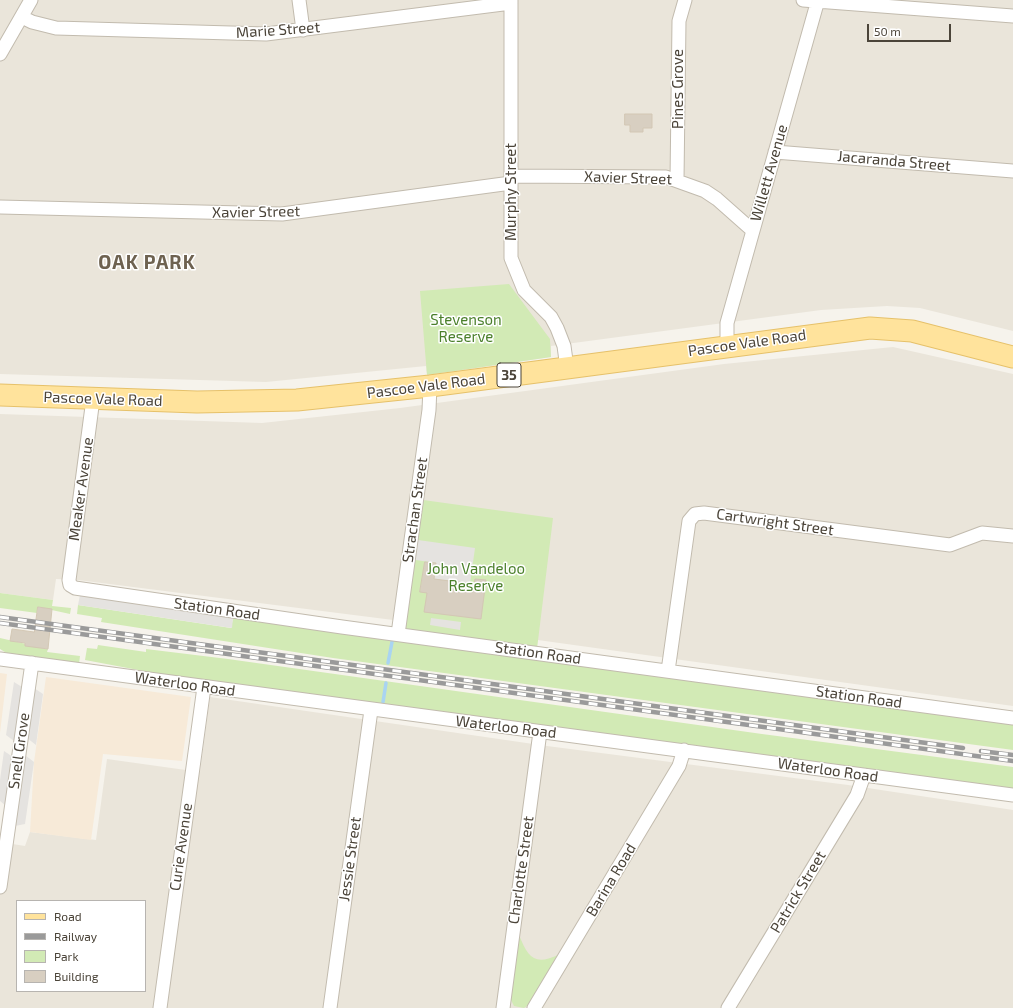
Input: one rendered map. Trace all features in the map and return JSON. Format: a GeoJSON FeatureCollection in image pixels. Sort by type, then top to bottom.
{"type":"FeatureCollection","features":[{"type":"Feature","properties":{"kind":"main road","name":"Pascoe Vale Road"},"geometry":{"type":"LineString","coordinates":[[0,395],[93,399],[253,402],[298,400],[430,386],[837,331],[882,327],[921,332],[1013,357]]}},
{"type":"Feature","properties":{"kind":"street"},"geometry":{"type":"LineString","coordinates":[[0,54],[32,0]]}},
{"type":"Feature","properties":{"kind":"street"},"geometry":{"type":"LineString","coordinates":[[299,0],[303,30]]}},
{"type":"Feature","properties":{"kind":"street","name":"Pines Grove"},"geometry":{"type":"LineString","coordinates":[[678,180],[679,21],[685,0]]}},
{"type":"Feature","properties":{"kind":"street"},"geometry":{"type":"LineString","coordinates":[[803,0],[1013,16]]}},
{"type":"Feature","properties":{"kind":"street","name":"Willett Avenue"},"geometry":{"type":"LineString","coordinates":[[727,346],[725,330],[752,230],[818,1]]}},
{"type":"Feature","properties":{"kind":"street","name":"Marie Street"},"geometry":{"type":"LineString","coordinates":[[22,16],[32,22],[56,28],[259,34],[303,30],[511,2]]}},
{"type":"Feature","properties":{"kind":"street","name":"Murphy Street"},"geometry":{"type":"LineString","coordinates":[[511,2],[511,258],[524,290],[550,317],[558,328],[564,346],[567,368]]}},
{"type":"Feature","properties":{"kind":"street","name":"Jacaranda Street"},"geometry":{"type":"LineString","coordinates":[[775,152],[1013,171]]}},
{"type":"Feature","properties":{"kind":"street","name":"Xavier Street"},"geometry":{"type":"LineString","coordinates":[[0,207],[282,214],[511,180],[652,177],[678,180],[705,191],[718,199],[752,230]]}},
{"type":"Feature","properties":{"kind":"street","name":"Strachan Street"},"geometry":{"type":"LineString","coordinates":[[398,634],[429,410],[430,386]]}},
{"type":"Feature","properties":{"kind":"street","name":"Meaker Avenue"},"geometry":{"type":"LineString","coordinates":[[68,580],[93,399]]}},
{"type":"Feature","properties":{"kind":"street","name":"Cartwright Street"},"geometry":{"type":"LineString","coordinates":[[668,671],[689,520],[695,514],[704,513],[950,545],[982,533],[1013,536]]}},
{"type":"Feature","properties":{"kind":"street","name":"Station Road"},"geometry":{"type":"LineString","coordinates":[[68,580],[73,587],[93,591],[1013,718]]}},
{"type":"Feature","properties":{"kind":"street","name":"Waterloo Road"},"geometry":{"type":"LineString","coordinates":[[0,659],[371,710],[1013,794]]}},
{"type":"Feature","properties":{"kind":"street","name":"Snell Grove"},"geometry":{"type":"LineString","coordinates":[[0,887],[4,831],[32,663]]}},
{"type":"Feature","properties":{"kind":"street","name":"Curie Avenue"},"geometry":{"type":"LineString","coordinates":[[160,1008],[204,687]]}},
{"type":"Feature","properties":{"kind":"street","name":"Jessie Street"},"geometry":{"type":"LineString","coordinates":[[330,1008],[371,710]]}},
{"type":"Feature","properties":{"kind":"street","name":"Charlotte Street"},"geometry":{"type":"LineString","coordinates":[[503,1008],[540,732]]}},
{"type":"Feature","properties":{"kind":"street","name":"Barina Road"},"geometry":{"type":"LineString","coordinates":[[534,1008],[679,766],[684,750]]}},
{"type":"Feature","properties":{"kind":"street","name":"Patrick Street"},"geometry":{"type":"LineString","coordinates":[[728,1008],[857,795],[864,775]]}},
{"type":"Feature","properties":{"kind":"shaded area"},"geometry":{"type":"Polygon","coordinates":[[[0,0],[1013,0],[1013,331],[920,308],[887,306],[821,310],[551,346],[551,357],[427,375],[426,366],[266,382],[0,374],[0,0]]]}},
{"type":"Feature","properties":{"kind":"shaded area"},"geometry":{"type":"Polygon","coordinates":[[[893,347],[1013,374],[1013,706],[401,621],[78,580],[56,579],[53,600],[0,593],[0,414],[262,423],[400,408],[724,364],[893,347]]]}},
{"type":"Feature","properties":{"kind":"shaded area"},"geometry":{"type":"Polygon","coordinates":[[[411,539],[475,548],[470,584],[434,579],[436,563],[409,559],[411,539]]]}},
{"type":"Feature","properties":{"kind":"shaded area"},"geometry":{"type":"Polygon","coordinates":[[[80,595],[233,618],[232,628],[78,605],[80,595]]]}},
{"type":"Feature","properties":{"kind":"shaded area"},"geometry":{"type":"Polygon","coordinates":[[[431,618],[461,622],[460,630],[430,625],[431,618]]]}},
{"type":"Feature","properties":{"kind":"shaded area"},"geometry":{"type":"Polygon","coordinates":[[[0,673],[7,674],[0,733],[0,673]]]}},
{"type":"Feature","properties":{"kind":"shaded area"},"geometry":{"type":"Polygon","coordinates":[[[46,677],[191,697],[182,761],[103,754],[91,840],[30,832],[34,762],[46,677]]]}},
{"type":"Feature","properties":{"kind":"shaded area"},"geometry":{"type":"Polygon","coordinates":[[[14,682],[22,687],[14,741],[6,735],[14,682]]]}},
{"type":"Feature","properties":{"kind":"shaded area"},"geometry":{"type":"Polygon","coordinates":[[[34,688],[43,694],[36,745],[27,738],[34,688]]]}},
{"type":"Feature","properties":{"kind":"shaded area"},"geometry":{"type":"Polygon","coordinates":[[[210,697],[547,746],[848,785],[1013,810],[1013,1008],[0,1008],[0,842],[25,846],[30,832],[96,840],[107,759],[200,772],[210,697]]]}},
{"type":"Feature","properties":{"kind":"shaded area"},"geometry":{"type":"Polygon","coordinates":[[[4,751],[13,757],[6,806],[0,801],[0,780],[4,751]]]}},
{"type":"Feature","properties":{"kind":"shaded area"},"geometry":{"type":"Polygon","coordinates":[[[25,755],[34,762],[25,824],[15,826],[25,755]]]}},
{"type":"Feature","properties":{"kind":"green space","name":"Stevenson Reserve"},"geometry":{"type":"Polygon","coordinates":[[[509,284],[550,339],[551,357],[427,375],[420,291],[509,284]]]}},
{"type":"Feature","properties":{"kind":"green space","name":"John Vandeloo Reserve"},"geometry":{"type":"Polygon","coordinates":[[[416,499],[553,518],[536,657],[399,639],[416,499]]]}},
{"type":"Feature","properties":{"kind":"green space"},"geometry":{"type":"Polygon","coordinates":[[[0,593],[53,600],[52,606],[71,608],[70,614],[38,607],[37,613],[0,608],[0,593]]]}},
{"type":"Feature","properties":{"kind":"green space"},"geometry":{"type":"Polygon","coordinates":[[[78,605],[231,628],[233,618],[1013,724],[1013,750],[333,658],[101,622],[102,618],[77,614],[78,605]]]}},
{"type":"Feature","properties":{"kind":"green space"},"geometry":{"type":"Polygon","coordinates":[[[0,638],[48,649],[47,652],[80,656],[79,664],[8,654],[0,649],[0,638]]]}},
{"type":"Feature","properties":{"kind":"green space"},"geometry":{"type":"Polygon","coordinates":[[[98,645],[146,652],[146,649],[228,659],[762,734],[1013,767],[1013,789],[197,681],[85,660],[87,648],[97,649],[98,645]]]}},
{"type":"Feature","properties":{"kind":"green space"},"geometry":{"type":"Polygon","coordinates":[[[519,935],[529,954],[533,957],[543,960],[558,955],[530,1004],[524,1008],[514,1006],[510,998],[519,935]]]}},
{"type":"Feature","properties":{"kind":"building"},"geometry":{"type":"Polygon","coordinates":[[[625,114],[652,114],[652,128],[643,128],[643,132],[630,132],[630,125],[625,125],[625,114]]]}},
{"type":"Feature","properties":{"kind":"building"},"geometry":{"type":"Polygon","coordinates":[[[425,562],[436,563],[434,579],[474,584],[475,579],[486,580],[481,619],[424,612],[427,593],[420,592],[425,562]]]}},
{"type":"Feature","properties":{"kind":"building"},"geometry":{"type":"Polygon","coordinates":[[[38,607],[52,609],[48,649],[25,646],[25,643],[10,641],[12,629],[34,632],[38,607]]]}},
{"type":"Feature","properties":{"kind":"waterway"},"geometry":{"type":"LineString","coordinates":[[388,663],[392,642]]}},
{"type":"Feature","properties":{"kind":"waterway"},"geometry":{"type":"LineString","coordinates":[[383,702],[386,683]]}},
{"type":"Feature","properties":{"kind":"railway"},"geometry":{"type":"LineString","coordinates":[[0,617],[963,748]]}},
{"type":"Feature","properties":{"kind":"railway"},"geometry":{"type":"LineString","coordinates":[[0,623],[1013,761]]}},
{"type":"Feature","properties":{"kind":"railway"},"geometry":{"type":"LineString","coordinates":[[981,751],[1013,755]]}},
{"type":"Feature","properties":{"kind":"district","name":"OAK PARK"},"geometry":{"type":"Point","coordinates":[147,263]}}]}
